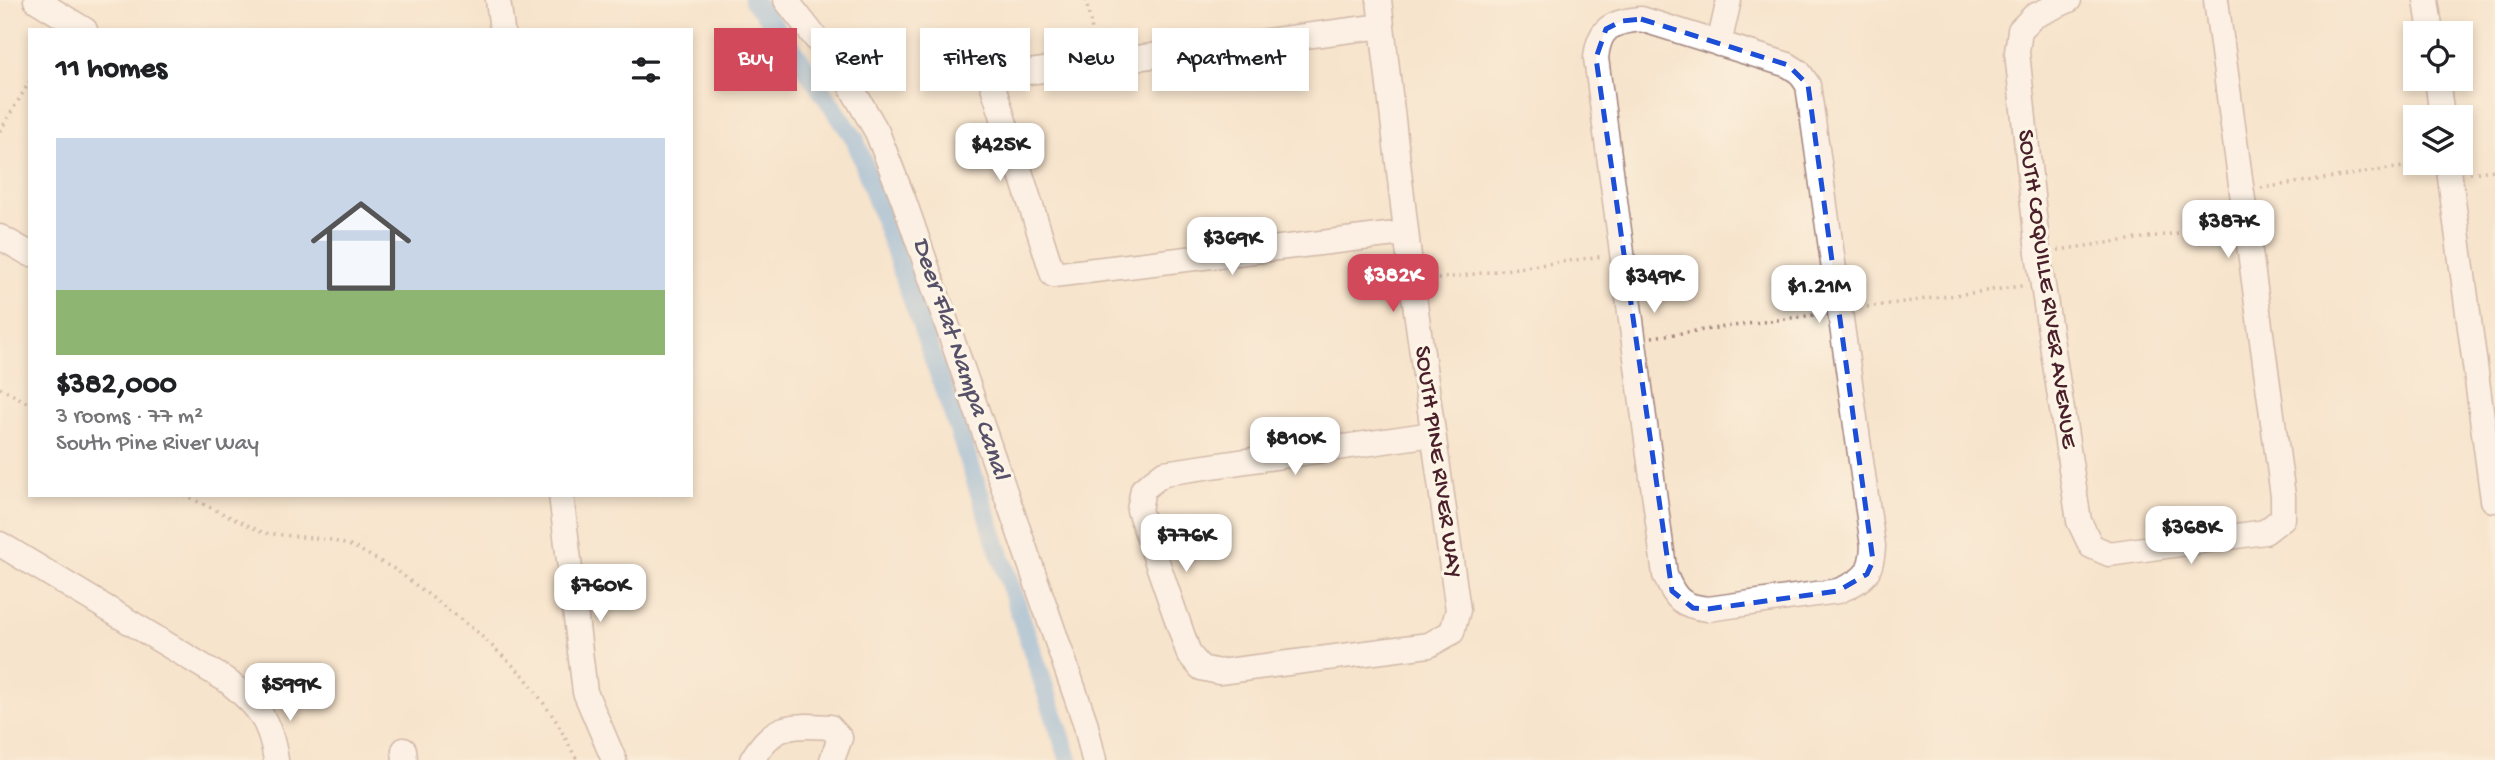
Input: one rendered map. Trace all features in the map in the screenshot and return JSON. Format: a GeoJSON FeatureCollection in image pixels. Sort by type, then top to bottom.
{"type":"FeatureCollection","features":[{"type":"Feature","properties":{"kind":"street"},"geometry":{"type":"LineString","coordinates":[[36,0],[82,28]]}},
{"type":"Feature","properties":{"kind":"street"},"geometry":{"type":"LineString","coordinates":[[498,0],[502,28]]}},
{"type":"Feature","properties":{"kind":"street"},"geometry":{"type":"LineString","coordinates":[[786,0],[843,73],[881,144],[904,201],[1058,643],[1085,722],[1094,760]]}},
{"type":"Feature","properties":{"kind":"street","name":"SOUTH PINE RIVER WAY"},"geometry":{"type":"LineString","coordinates":[[1379,0],[1405,233],[1458,610],[1452,632],[1429,645],[1219,672],[1201,668],[1189,654],[1139,510],[1143,489],[1164,472],[1433,434]]}},
{"type":"Feature","properties":{"kind":"street"},"geometry":{"type":"LineString","coordinates":[[1719,44],[1729,0]]}},
{"type":"Feature","properties":{"kind":"street","name":"SOUTH COQUILLE RIVER AVENUE"},"geometry":{"type":"LineString","coordinates":[[2069,0],[2034,16],[2020,30],[2017,51],[2038,253],[2079,521],[2091,546],[2109,554],[2265,532],[2283,518],[2283,496],[2246,223]]}},
{"type":"Feature","properties":{"kind":"street"},"geometry":{"type":"LineString","coordinates":[[2216,0],[2246,223]]}},
{"type":"Feature","properties":{"kind":"street"},"geometry":{"type":"LineString","coordinates":[[2427,0],[2430,21]]}},
{"type":"Feature","properties":{"kind":"street"},"geometry":{"type":"LineString","coordinates":[[1641,19],[1719,44],[1788,65],[1799,72],[1808,85],[1873,561],[1867,574],[1853,585],[1838,591],[1708,609],[1693,608],[1680,601],[1665,575],[1596,58],[1598,42],[1606,29],[1622,21],[1641,19]]}},
{"type":"Feature","properties":{"kind":"street"},"geometry":{"type":"LineString","coordinates":[[1382,26],[990,77],[1053,275],[1405,233]]}},
{"type":"Feature","properties":{"kind":"street"},"geometry":{"type":"LineString","coordinates":[[2459,175],[2494,500]]}},
{"type":"Feature","properties":{"kind":"street"},"geometry":{"type":"LineString","coordinates":[[0,237],[28,253]]}},
{"type":"Feature","properties":{"kind":"street"},"geometry":{"type":"LineString","coordinates":[[561,497],[585,692],[614,760]]}},
{"type":"Feature","properties":{"kind":"street"},"geometry":{"type":"LineString","coordinates":[[0,544],[226,680],[255,704],[267,725],[276,760]]}},
{"type":"Feature","properties":{"kind":"street"},"geometry":{"type":"LineString","coordinates":[[752,760],[760,746],[774,732],[795,725],[830,727],[840,738],[832,760]]}},
{"type":"Feature","properties":{"kind":"path"},"geometry":{"type":"LineString","coordinates":[[1086,0],[1091,28]]}},
{"type":"Feature","properties":{"kind":"path"},"geometry":{"type":"LineString","coordinates":[[0,131],[28,84]]}},
{"type":"Feature","properties":{"kind":"path"},"geometry":{"type":"LineString","coordinates":[[2242,191],[2403,167]]}},
{"type":"Feature","properties":{"kind":"path"},"geometry":{"type":"LineString","coordinates":[[2473,169],[2495,170]]}},
{"type":"Feature","properties":{"kind":"path"},"geometry":{"type":"LineString","coordinates":[[2038,253],[2246,223]]}},
{"type":"Feature","properties":{"kind":"path"},"geometry":{"type":"LineString","coordinates":[[1412,282],[1622,253]]}},
{"type":"Feature","properties":{"kind":"path"},"geometry":{"type":"LineString","coordinates":[[0,388],[28,403]]}},
{"type":"Feature","properties":{"kind":"path"},"geometry":{"type":"LineString","coordinates":[[188,497],[264,533],[331,540],[354,547],[396,570],[476,631],[524,676],[555,719],[577,760]]}},
{"type":"Feature","properties":{"kind":"highlighted area"},"geometry":{"type":"Polygon","coordinates":[[[1641,19],[1788,65],[1808,85],[1873,561],[1867,574],[1838,591],[1708,609],[1693,608],[1672,591],[1596,58],[1606,29],[1622,21],[1641,19]]]}},
{"type":"Feature","properties":{"kind":"waterway","name":"Deer Flat Nampa Canal"},"geometry":{"type":"LineString","coordinates":[[753,0],[789,44],[855,139],[956,423],[1069,760]]}}]}
